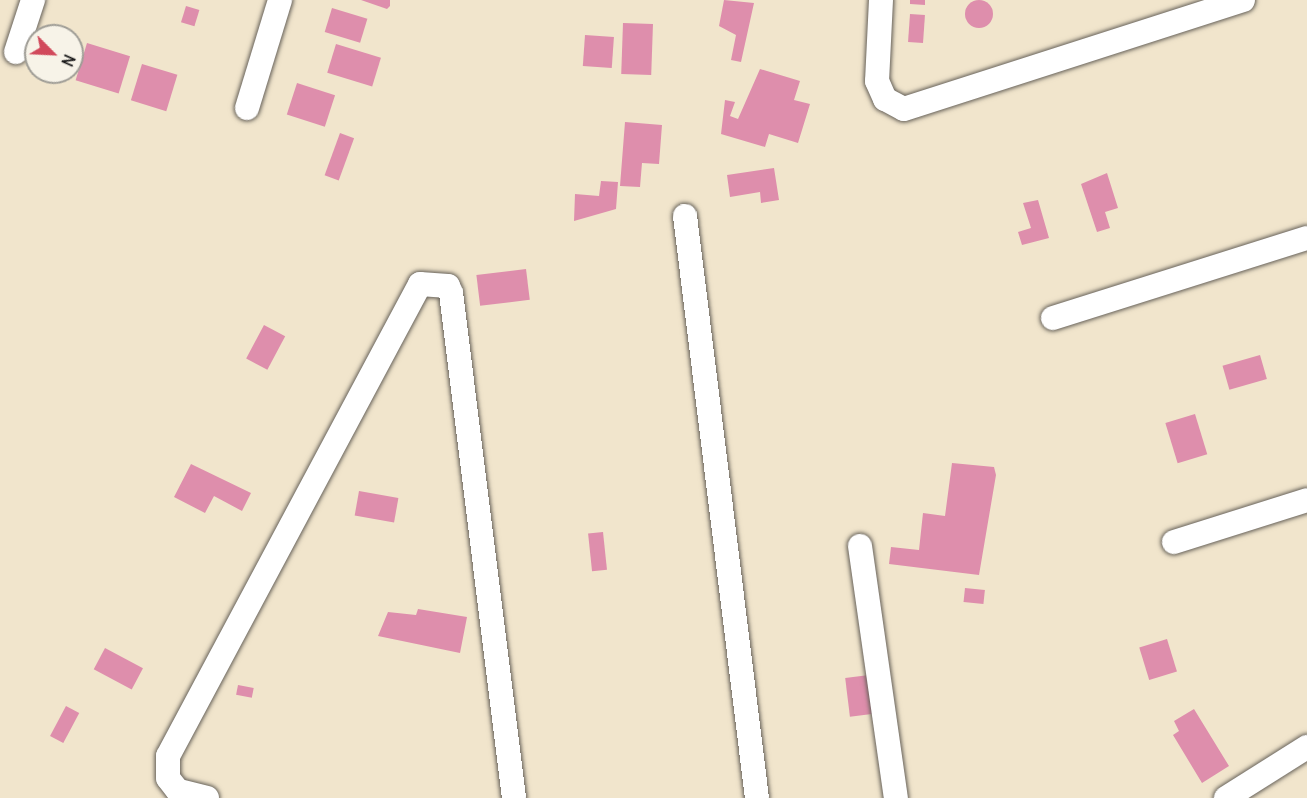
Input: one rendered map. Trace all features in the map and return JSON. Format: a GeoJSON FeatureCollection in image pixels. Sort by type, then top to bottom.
{"type":"FeatureCollection","features":[{"type":"Feature","properties":{"kind":"street"},"geometry":{"type":"LineString","coordinates":[[16,52],[33,0]]}},
{"type":"Feature","properties":{"kind":"street"},"geometry":{"type":"LineString","coordinates":[[247,108],[280,0]]}},
{"type":"Feature","properties":{"kind":"street"},"geometry":{"type":"LineString","coordinates":[[881,0],[877,81],[885,99],[904,109],[1233,1]]}},
{"type":"Feature","properties":{"kind":"street"},"geometry":{"type":"LineString","coordinates":[[685,216],[757,798]]}},
{"type":"Feature","properties":{"kind":"street"},"geometry":{"type":"LineString","coordinates":[[1053,318],[1307,238]]}},
{"type":"Feature","properties":{"kind":"street"},"geometry":{"type":"LineString","coordinates":[[207,798],[178,791],[168,778],[168,756],[420,284],[448,286],[451,293],[514,798]]}},
{"type":"Feature","properties":{"kind":"street"},"geometry":{"type":"LineString","coordinates":[[1174,543],[1307,500]]}},
{"type":"Feature","properties":{"kind":"street"},"geometry":{"type":"LineString","coordinates":[[860,546],[896,798]]}},
{"type":"Feature","properties":{"kind":"street"},"geometry":{"type":"LineString","coordinates":[[1227,798],[1307,747]]}},
{"type":"Feature","properties":{"kind":"building"},"geometry":{"type":"Polygon","coordinates":[[[361,0],[390,0],[390,6],[387,9],[361,0]]]}},
{"type":"Feature","properties":{"kind":"building"},"geometry":{"type":"Polygon","coordinates":[[[724,0],[754,3],[741,62],[731,60],[736,35],[719,26],[724,0]]]}},
{"type":"Feature","properties":{"kind":"building"},"geometry":{"type":"Polygon","coordinates":[[[910,0],[925,0],[925,5],[910,4],[910,0]]]}},
{"type":"Feature","properties":{"kind":"building"},"geometry":{"type":"Polygon","coordinates":[[[979,0],[989,4],[993,14],[989,24],[979,28],[969,24],[965,14],[969,4],[979,0]]]}},
{"type":"Feature","properties":{"kind":"building"},"geometry":{"type":"Polygon","coordinates":[[[186,6],[199,10],[194,26],[181,22],[186,6]]]}},
{"type":"Feature","properties":{"kind":"building"},"geometry":{"type":"Polygon","coordinates":[[[332,8],[367,19],[360,43],[325,32],[332,8]]]}},
{"type":"Feature","properties":{"kind":"building"},"geometry":{"type":"Polygon","coordinates":[[[910,14],[925,15],[923,43],[908,42],[910,14]]]}},
{"type":"Feature","properties":{"kind":"building"},"geometry":{"type":"Polygon","coordinates":[[[623,23],[653,24],[651,75],[621,74],[623,23]]]}},
{"type":"Feature","properties":{"kind":"building"},"geometry":{"type":"Polygon","coordinates":[[[585,35],[614,37],[612,68],[583,66],[585,35]]]}},
{"type":"Feature","properties":{"kind":"building"},"geometry":{"type":"Polygon","coordinates":[[[87,43],[130,56],[119,93],[84,83],[84,53],[87,43]]]}},
{"type":"Feature","properties":{"kind":"building"},"geometry":{"type":"Polygon","coordinates":[[[336,44],[381,58],[372,86],[327,73],[336,44]]]}},
{"type":"Feature","properties":{"kind":"building"},"geometry":{"type":"Polygon","coordinates":[[[142,64],[177,75],[166,111],[131,100],[142,64]]]}},
{"type":"Feature","properties":{"kind":"building"},"geometry":{"type":"Polygon","coordinates":[[[760,69],[800,81],[794,100],[810,104],[798,143],[769,134],[765,147],[721,134],[725,100],[735,102],[730,116],[738,119],[760,69]]]}},
{"type":"Feature","properties":{"kind":"building"},"geometry":{"type":"Polygon","coordinates":[[[297,83],[335,95],[325,127],[287,114],[297,83]]]}},
{"type":"Feature","properties":{"kind":"building"},"geometry":{"type":"Polygon","coordinates":[[[625,122],[662,125],[659,164],[642,163],[640,187],[620,186],[625,122]]]}},
{"type":"Feature","properties":{"kind":"building"},"geometry":{"type":"Polygon","coordinates":[[[340,133],[354,138],[339,180],[325,175],[340,133]]]}},
{"type":"Feature","properties":{"kind":"building"},"geometry":{"type":"Polygon","coordinates":[[[774,168],[779,200],[761,203],[760,192],[730,197],[727,175],[774,168]]]}},
{"type":"Feature","properties":{"kind":"building"},"geometry":{"type":"Polygon","coordinates":[[[1107,173],[1118,208],[1105,212],[1110,228],[1097,232],[1081,184],[1107,173]]]}},
{"type":"Feature","properties":{"kind":"building"},"geometry":{"type":"Polygon","coordinates":[[[601,181],[618,182],[616,209],[574,221],[575,194],[599,196],[601,181]]]}},
{"type":"Feature","properties":{"kind":"building"},"geometry":{"type":"Polygon","coordinates":[[[1038,200],[1049,238],[1022,245],[1018,232],[1031,228],[1023,203],[1038,200]]]}},
{"type":"Feature","properties":{"kind":"building"},"geometry":{"type":"Polygon","coordinates":[[[526,269],[530,300],[480,306],[476,275],[526,269]]]}},
{"type":"Feature","properties":{"kind":"building"},"geometry":{"type":"Polygon","coordinates":[[[264,325],[285,336],[267,370],[246,359],[264,325]]]}},
{"type":"Feature","properties":{"kind":"building"},"geometry":{"type":"Polygon","coordinates":[[[1260,355],[1267,379],[1229,390],[1223,366],[1260,355]]]}},
{"type":"Feature","properties":{"kind":"building"},"geometry":{"type":"Polygon","coordinates":[[[1195,414],[1207,454],[1178,463],[1165,423],[1195,414]]]}},
{"type":"Feature","properties":{"kind":"building"},"geometry":{"type":"Polygon","coordinates":[[[952,463],[994,467],[996,475],[979,575],[889,564],[891,547],[919,550],[923,513],[945,516],[952,463]]]}},
{"type":"Feature","properties":{"kind":"building"},"geometry":{"type":"Polygon","coordinates":[[[191,464],[251,493],[242,511],[214,496],[205,513],[174,497],[191,464]]]}},
{"type":"Feature","properties":{"kind":"building"},"geometry":{"type":"Polygon","coordinates":[[[359,491],[398,498],[394,523],[355,516],[359,491]]]}},
{"type":"Feature","properties":{"kind":"building"},"geometry":{"type":"Polygon","coordinates":[[[603,532],[607,570],[592,571],[588,534],[603,532]]]}},
{"type":"Feature","properties":{"kind":"building"},"geometry":{"type":"Polygon","coordinates":[[[965,588],[985,590],[983,604],[964,602],[965,588]]]}},
{"type":"Feature","properties":{"kind":"building"},"geometry":{"type":"Polygon","coordinates":[[[418,609],[467,617],[460,653],[378,636],[388,612],[416,615],[418,609]]]}},
{"type":"Feature","properties":{"kind":"building"},"geometry":{"type":"Polygon","coordinates":[[[1167,639],[1177,672],[1149,680],[1139,647],[1167,639]]]}},
{"type":"Feature","properties":{"kind":"building"},"geometry":{"type":"Polygon","coordinates":[[[105,648],[143,668],[132,689],[94,669],[105,648]]]}},
{"type":"Feature","properties":{"kind":"building"},"geometry":{"type":"Polygon","coordinates":[[[869,675],[874,714],[850,717],[845,678],[869,675]]]}},
{"type":"Feature","properties":{"kind":"building"},"geometry":{"type":"Polygon","coordinates":[[[238,685],[254,688],[252,698],[236,695],[238,685]]]}},
{"type":"Feature","properties":{"kind":"building"},"geometry":{"type":"Polygon","coordinates":[[[66,706],[79,713],[63,743],[50,736],[66,706]]]}},
{"type":"Feature","properties":{"kind":"building"},"geometry":{"type":"Polygon","coordinates":[[[1194,709],[1229,766],[1202,783],[1173,735],[1179,731],[1174,721],[1194,709]]]}}]}
